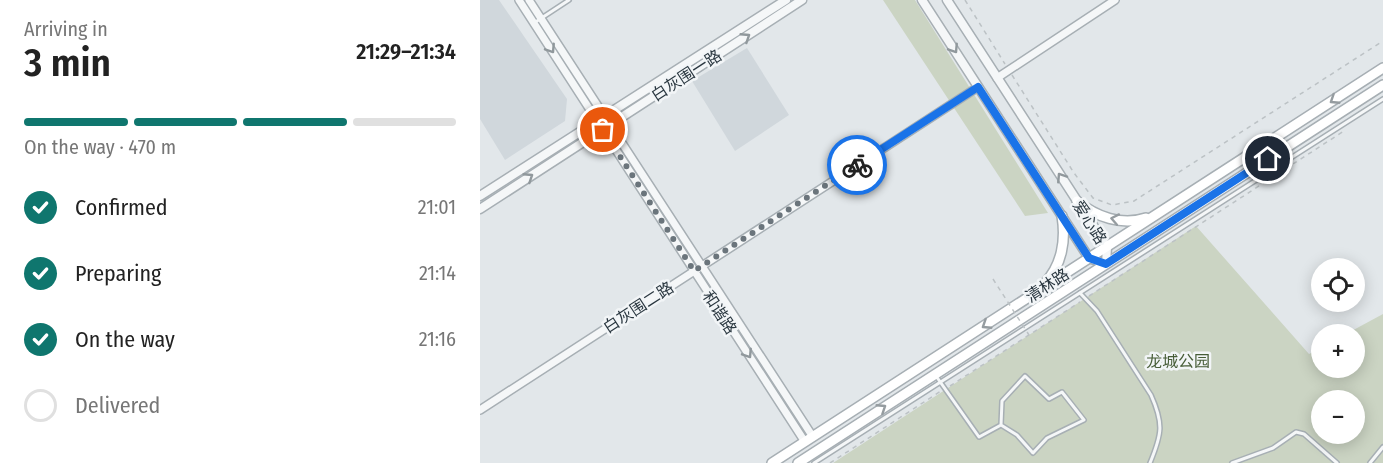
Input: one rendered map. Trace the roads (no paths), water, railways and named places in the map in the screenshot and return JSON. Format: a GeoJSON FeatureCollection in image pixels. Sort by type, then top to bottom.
{"type":"FeatureCollection","features":[{"type":"Feature","properties":{"kind":"main road","name":"清林路"},"geometry":{"type":"LineString","coordinates":[[772,463],[1383,68]]}},
{"type":"Feature","properties":{"kind":"main road","name":"清林路"},"geometry":{"type":"LineString","coordinates":[[798,463],[937,379],[1106,264],[1383,85]]}},
{"type":"Feature","properties":{"kind":"main road"},"geometry":{"type":"LineString","coordinates":[[1077,201],[1096,214],[1109,219],[1139,220],[1157,214]]}},
{"type":"Feature","properties":{"kind":"main road"},"geometry":{"type":"LineString","coordinates":[[1035,293],[1049,279],[1062,252],[1064,227],[1062,216]]}},
{"type":"Feature","properties":{"kind":"street","name":"和谐路"},"geometry":{"type":"LineString","coordinates":[[519,0],[702,266],[809,440]]}},
{"type":"Feature","properties":{"kind":"street","name":"和谐路"},"geometry":{"type":"LineString","coordinates":[[529,0],[600,118]]}},
{"type":"Feature","properties":{"kind":"street","name":"白灰围一路"},"geometry":{"type":"LineString","coordinates":[[480,196],[786,0]]}},
{"type":"Feature","properties":{"kind":"street","name":"白灰围一路"},"geometry":{"type":"LineString","coordinates":[[480,209],[801,0]]}},
{"type":"Feature","properties":{"kind":"street","name":"爱心路"},"geometry":{"type":"LineString","coordinates":[[922,0],[1089,258],[1106,264],[1107,247],[947,0]]}},
{"type":"Feature","properties":{"kind":"street"},"geometry":{"type":"LineString","coordinates":[[997,78],[1115,0]]}},
{"type":"Feature","properties":{"kind":"street","name":"白灰围二路"},"geometry":{"type":"LineString","coordinates":[[480,410],[978,87]]}},
{"type":"Feature","properties":{"kind":"street","name":"和谐路"},"geometry":{"type":"LineString","coordinates":[[606,127],[694,271],[809,440]]}},
{"type":"Feature","properties":{"kind":"lane"},"geometry":{"type":"LineString","coordinates":[[534,23],[570,0]]}},
{"type":"Feature","properties":{"kind":"lane"},"geometry":{"type":"LineString","coordinates":[[814,463],[937,379],[1080,293],[1383,99]]}},
{"type":"Feature","properties":{"kind":"lane"},"geometry":{"type":"LineString","coordinates":[[1080,293],[1097,311],[1156,406],[1160,418],[1159,443],[1150,463]]}},
{"type":"Feature","properties":{"kind":"lane"},"geometry":{"type":"LineString","coordinates":[[1025,376],[1049,399],[1062,392],[1084,420],[1047,438],[1033,453],[1017,435],[1001,425],[1002,401],[1025,376]]}},
{"type":"Feature","properties":{"kind":"lane"},"geometry":{"type":"LineString","coordinates":[[937,379],[979,437],[1001,425]]}},
{"type":"Feature","properties":{"kind":"lane"},"geometry":{"type":"LineString","coordinates":[[1232,463],[1273,448],[1296,432],[1304,434],[1337,463]]}},
{"type":"Feature","properties":{"kind":"lane"},"geometry":{"type":"LineString","coordinates":[[1371,463],[1383,447]]}},
{"type":"Feature","properties":{"kind":"park label","name":"龙城公园"},"geometry":{"type":"Point","coordinates":[1178,361]}}]}
